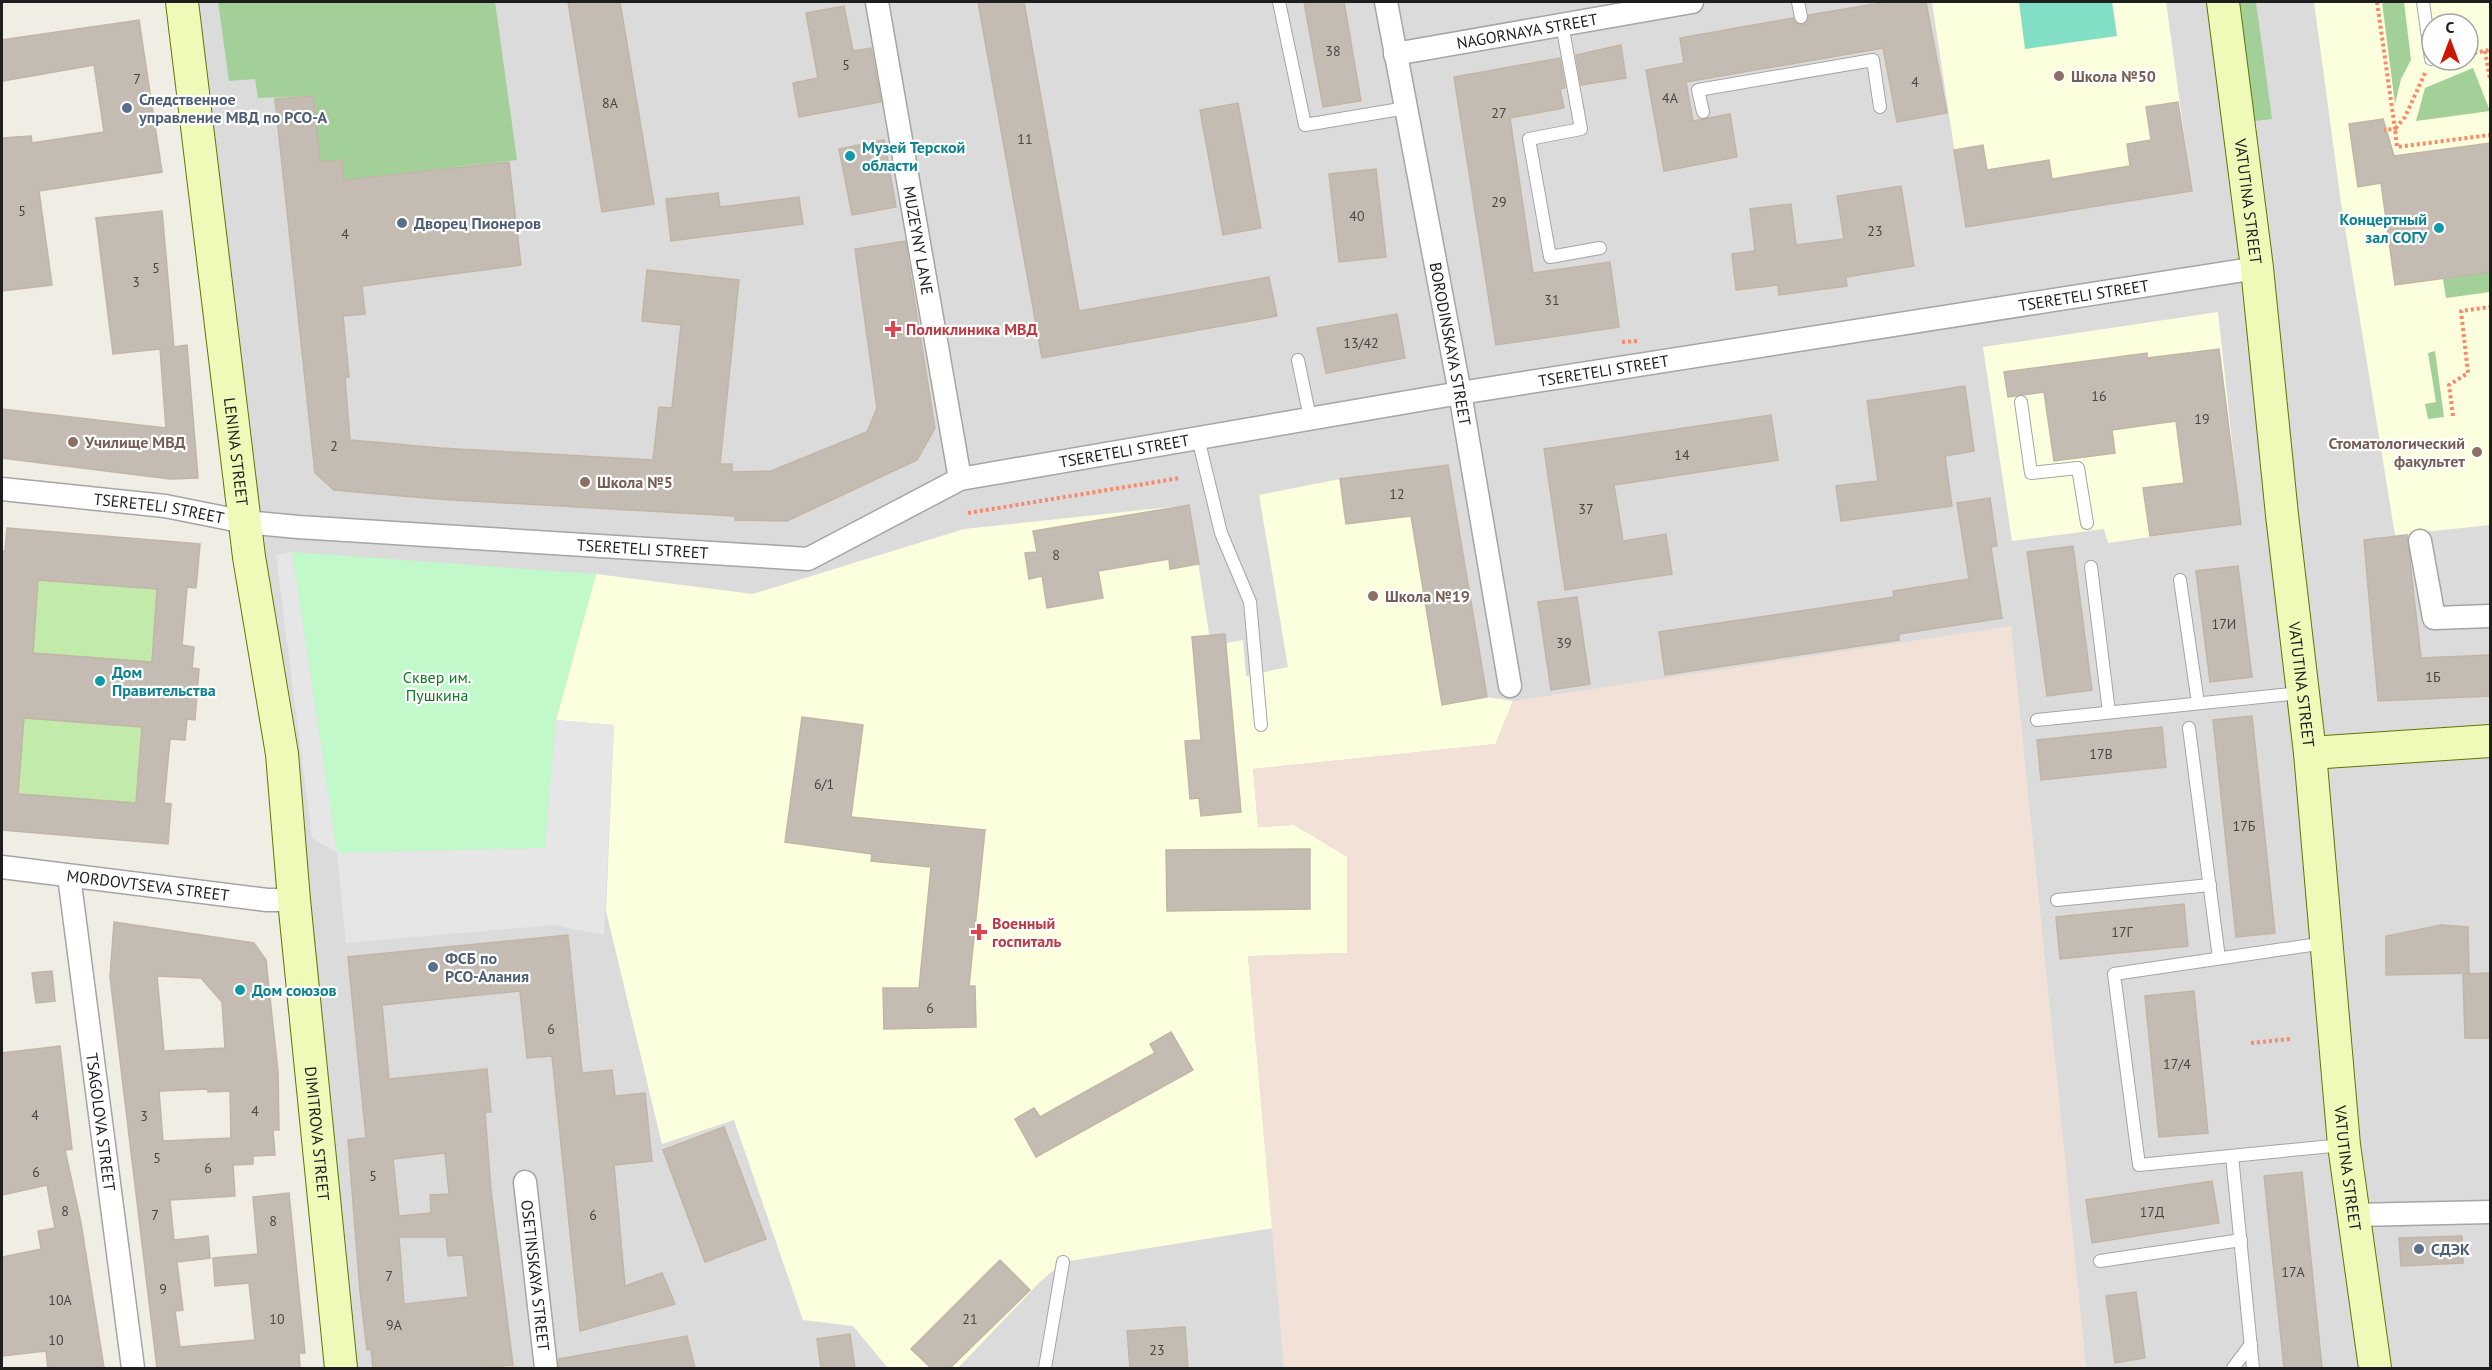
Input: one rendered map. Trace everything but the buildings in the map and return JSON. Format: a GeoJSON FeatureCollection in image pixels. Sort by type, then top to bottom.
{"type":"FeatureCollection","features":[{"type":"Feature","properties":{"kind":"main road","name":"LENINA STREET"},"geometry":{"type":"LineString","coordinates":[[182,2],[245,522],[282,754],[294,900]]}},
{"type":"Feature","properties":{"kind":"main road","name":"VATUTINA STREET"},"geometry":{"type":"LineString","coordinates":[[2223,2],[2257,268],[2310,753],[2344,1145],[2375,1368]]}},
{"type":"Feature","properties":{"kind":"main road"},"geometry":{"type":"LineString","coordinates":[[2310,753],[2490,741]]}},
{"type":"Feature","properties":{"kind":"main road","name":"DIMITROVA STREET"},"geometry":{"type":"LineString","coordinates":[[294,900],[341,1368]]}},
{"type":"Feature","properties":{"kind":"street","name":"MUZEYNY LANE"},"geometry":{"type":"LineString","coordinates":[[877,2],[960,479]]}},
{"type":"Feature","properties":{"kind":"street","name":"BORODINSKAYA STREET"},"geometry":{"type":"LineString","coordinates":[[1386,2],[1460,393],[1510,686]]}},
{"type":"Feature","properties":{"kind":"street","name":"NAGORNAYA STREET"},"geometry":{"type":"LineString","coordinates":[[1395,54],[1661,4],[1692,2]]}},
{"type":"Feature","properties":{"kind":"street","name":"TSERETELI STREET"},"geometry":{"type":"LineString","coordinates":[[2,489],[165,506],[245,522],[808,559],[960,479],[1460,393],[2257,268]]}},
{"type":"Feature","properties":{"kind":"street"},"geometry":{"type":"LineString","coordinates":[[2420,541],[2434,618],[2490,616]]}},
{"type":"Feature","properties":{"kind":"street","name":"MORDOVTSEVA STREET"},"geometry":{"type":"LineString","coordinates":[[2,867],[267,900],[294,900]]}},
{"type":"Feature","properties":{"kind":"street","name":"TSAGOLOVA STREET"},"geometry":{"type":"LineString","coordinates":[[69,876],[134,1368]]}},
{"type":"Feature","properties":{"kind":"street","name":"OSETINSKAYA STREET"},"geometry":{"type":"LineString","coordinates":[[525,1182],[546,1368]]}},
{"type":"Feature","properties":{"kind":"street"},"geometry":{"type":"LineString","coordinates":[[2354,1215],[2490,1212]]}},
{"type":"Feature","properties":{"kind":"lane"},"geometry":{"type":"LineString","coordinates":[[1279,2],[1305,125],[1406,108]]}},
{"type":"Feature","properties":{"kind":"lane"},"geometry":{"type":"LineString","coordinates":[[1798,2],[1801,17]]}},
{"type":"Feature","properties":{"kind":"lane"},"geometry":{"type":"LineString","coordinates":[[1562,24],[1581,129],[1529,139],[1550,257],[1600,248]]}},
{"type":"Feature","properties":{"kind":"lane"},"geometry":{"type":"LineString","coordinates":[[1703,112],[1698,90],[1810,66],[1873,60],[1880,107]]}},
{"type":"Feature","properties":{"kind":"lane"},"geometry":{"type":"LineString","coordinates":[[1298,360],[1310,418]]}},
{"type":"Feature","properties":{"kind":"lane"},"geometry":{"type":"LineString","coordinates":[[2020,402],[2031,473],[2078,468],[2087,523]]}},
{"type":"Feature","properties":{"kind":"lane"},"geometry":{"type":"LineString","coordinates":[[1198,438],[1221,533],[1250,602],[1261,725]]}},
{"type":"Feature","properties":{"kind":"lane"},"geometry":{"type":"LineString","coordinates":[[2091,567],[2109,712]]}},
{"type":"Feature","properties":{"kind":"lane"},"geometry":{"type":"LineString","coordinates":[[2181,580],[2198,703]]}},
{"type":"Feature","properties":{"kind":"lane"},"geometry":{"type":"LineString","coordinates":[[2037,720],[2302,692]]}},
{"type":"Feature","properties":{"kind":"lane"},"geometry":{"type":"LineString","coordinates":[[2189,728],[2219,958]]}},
{"type":"Feature","properties":{"kind":"lane"},"geometry":{"type":"LineString","coordinates":[[2057,900],[2210,885]]}},
{"type":"Feature","properties":{"kind":"lane"},"geometry":{"type":"LineString","coordinates":[[2326,942],[2114,974],[2139,1165],[2344,1145]]}},
{"type":"Feature","properties":{"kind":"lane"},"geometry":{"type":"LineString","coordinates":[[2232,1156],[2253,1368]]}},
{"type":"Feature","properties":{"kind":"lane"},"geometry":{"type":"LineString","coordinates":[[2100,1261],[2241,1240]]}},
{"type":"Feature","properties":{"kind":"lane"},"geometry":{"type":"LineString","coordinates":[[1045,1368],[1063,1262]]}},
{"type":"Feature","properties":{"kind":"lane"},"geometry":{"type":"LineString","coordinates":[[2233,1368],[2251,1344]]}},
{"type":"Feature","properties":{"kind":"path"},"geometry":{"type":"LineString","coordinates":[[2377,2],[2397,147],[2490,135]]}},
{"type":"Feature","properties":{"kind":"path"},"geometry":{"type":"LineString","coordinates":[[2488,51],[2490,79]]}},
{"type":"Feature","properties":{"kind":"path"},"geometry":{"type":"LineString","coordinates":[[2384,130],[2395,129],[2405,117],[2425,72]]}},
{"type":"Feature","properties":{"kind":"path"},"geometry":{"type":"LineString","coordinates":[[2453,416],[2449,385],[2468,373],[2461,311],[2490,307]]}},
{"type":"Feature","properties":{"kind":"path"},"geometry":{"type":"LineString","coordinates":[[1622,342],[1637,341]]}},
{"type":"Feature","properties":{"kind":"path"},"geometry":{"type":"LineString","coordinates":[[968,513],[1180,478]]}},
{"type":"Feature","properties":{"kind":"path"},"geometry":{"type":"LineString","coordinates":[[2251,1043],[2290,1039]]}},
{"type":"Feature","properties":{"kind":"shaded area"},"geometry":{"type":"Polygon","coordinates":[[[182,2],[2490,2],[2490,1368],[2086,1368],[2011,627],[1273,1228],[1284,1368],[341,1368],[182,2]]]}},
{"type":"Feature","properties":{"kind":"shaded area","name":"Школа №50"},"geometry":{"type":"Polygon","coordinates":[[[1932,2],[2166,2],[2192,191],[1966,227],[1932,2]]]}},
{"type":"Feature","properties":{"kind":"shaded area"},"geometry":{"type":"Polygon","coordinates":[[[2314,2],[2490,2],[2490,525],[2395,535],[2341,203],[2314,2]]]}},
{"type":"Feature","properties":{"kind":"shaded area"},"geometry":{"type":"Polygon","coordinates":[[[2218,312],[2241,524],[2108,543],[2104,529],[2012,541],[1983,347],[2218,312]]]}},
{"type":"Feature","properties":{"kind":"shaded area","name":"Военный госпиталь"},"geometry":{"type":"Polygon","coordinates":[[[1340,479],[1346,524],[1455,511],[1487,697],[1513,701],[1496,744],[1253,769],[1258,827],[1294,825],[1347,856],[1347,953],[1248,956],[1273,1228],[1063,1262],[1040,1282],[958,1368],[888,1368],[853,1326],[803,1320],[734,1120],[662,1144],[606,911],[614,725],[556,720],[596,574],[753,594],[964,529],[1189,505],[1211,646],[1243,640],[1246,676],[1288,667],[1259,495],[1340,479]]]}},
{"type":"Feature","properties":{"kind":"shaded area"},"geometry":{"type":"Polygon","coordinates":[[[292,552],[337,853],[312,838],[276,555],[292,552]]]}},
{"type":"Feature","properties":{"kind":"shaded area"},"geometry":{"type":"Polygon","coordinates":[[[2011,626],[2086,1368],[1284,1368],[1248,956],[1347,953],[1347,857],[1294,825],[1258,827],[1253,769],[1495,744],[1513,701],[2011,626]]]}},
{"type":"Feature","properties":{"kind":"shaded area"},"geometry":{"type":"Polygon","coordinates":[[[556,720],[614,725],[604,935],[553,925],[346,943],[337,853],[545,848],[556,720]]]}},
{"type":"Feature","properties":{"kind":"green space"},"geometry":{"type":"Polygon","coordinates":[[[218,2],[495,2],[517,160],[344,180],[320,162],[313,96],[258,98],[255,79],[229,81],[218,2]]]}},
{"type":"Feature","properties":{"kind":"green space"},"geometry":{"type":"Polygon","coordinates":[[[2019,2],[2112,2],[2117,36],[2025,49],[2019,2]]]}},
{"type":"Feature","properties":{"kind":"green space"},"geometry":{"type":"Polygon","coordinates":[[[2238,2],[2256,2],[2272,119],[2254,121],[2238,2]]]}},
{"type":"Feature","properties":{"kind":"green space"},"geometry":{"type":"Polygon","coordinates":[[[2382,2],[2404,2],[2411,60],[2401,79],[2395,104],[2382,2]]]}},
{"type":"Feature","properties":{"kind":"green space"},"geometry":{"type":"Polygon","coordinates":[[[2463,72],[2475,72],[2490,111],[2416,121],[2425,88],[2463,72]]]}},
{"type":"Feature","properties":{"kind":"green space"},"geometry":{"type":"Polygon","coordinates":[[[2490,272],[2490,292],[2446,298],[2443,279],[2490,272]]]}},
{"type":"Feature","properties":{"kind":"green space"},"geometry":{"type":"Polygon","coordinates":[[[2435,351],[2444,417],[2428,419],[2425,404],[2436,402],[2428,353],[2435,351]]]}},
{"type":"Feature","properties":{"kind":"green space","name":"Сквер им. Пушкина"},"geometry":{"type":"Polygon","coordinates":[[[292,552],[596,574],[556,720],[545,848],[337,853],[292,552]]]}},
{"type":"Feature","properties":{"kind":"green space"},"geometry":{"type":"Polygon","coordinates":[[[38,580],[157,589],[152,662],[33,653],[38,580]]]}},
{"type":"Feature","properties":{"kind":"green space"},"geometry":{"type":"Polygon","coordinates":[[[24,718],[142,727],[136,803],[18,794],[24,718]]]}},
{"type":"Feature","properties":{"kind":"place","name":"Школа №50"},"geometry":{"type":"Point","coordinates":[2059,76]}},
{"type":"Feature","properties":{"kind":"place","name":"Следственное управление МВД по РСО-А"},"geometry":{"type":"Point","coordinates":[127,108]}},
{"type":"Feature","properties":{"kind":"place","name":"Музей Терской области"},"geometry":{"type":"Point","coordinates":[850,156]}},
{"type":"Feature","properties":{"kind":"place","name":"Дворец Пионеров"},"geometry":{"type":"Point","coordinates":[402,223]}},
{"type":"Feature","properties":{"kind":"place","name":"Концертный зал СОГУ"},"geometry":{"type":"Point","coordinates":[2439,228]}},
{"type":"Feature","properties":{"kind":"place","name":"Поликлиника МВД"},"geometry":{"type":"Point","coordinates":[893,329]}},
{"type":"Feature","properties":{"kind":"place","name":"Училище МВД"},"geometry":{"type":"Point","coordinates":[73,442]}},
{"type":"Feature","properties":{"kind":"place","name":"Стоматологический факультет"},"geometry":{"type":"Point","coordinates":[2477,452]}},
{"type":"Feature","properties":{"kind":"place","name":"Школа №5"},"geometry":{"type":"Point","coordinates":[585,482]}},
{"type":"Feature","properties":{"kind":"place","name":"Школа №19"},"geometry":{"type":"Point","coordinates":[1373,596]}},
{"type":"Feature","properties":{"kind":"place","name":"Дом Правительства"},"geometry":{"type":"Point","coordinates":[100,681]}},
{"type":"Feature","properties":{"kind":"place","name":"Военный госпиталь"},"geometry":{"type":"Point","coordinates":[979,932]}},
{"type":"Feature","properties":{"kind":"place","name":"ФСБ по РСО-Алания"},"geometry":{"type":"Point","coordinates":[433,967]}},
{"type":"Feature","properties":{"kind":"place","name":"Дом союзов"},"geometry":{"type":"Point","coordinates":[240,990]}},
{"type":"Feature","properties":{"kind":"place","name":"СДЭК"},"geometry":{"type":"Point","coordinates":[2419,1249]}}]}
